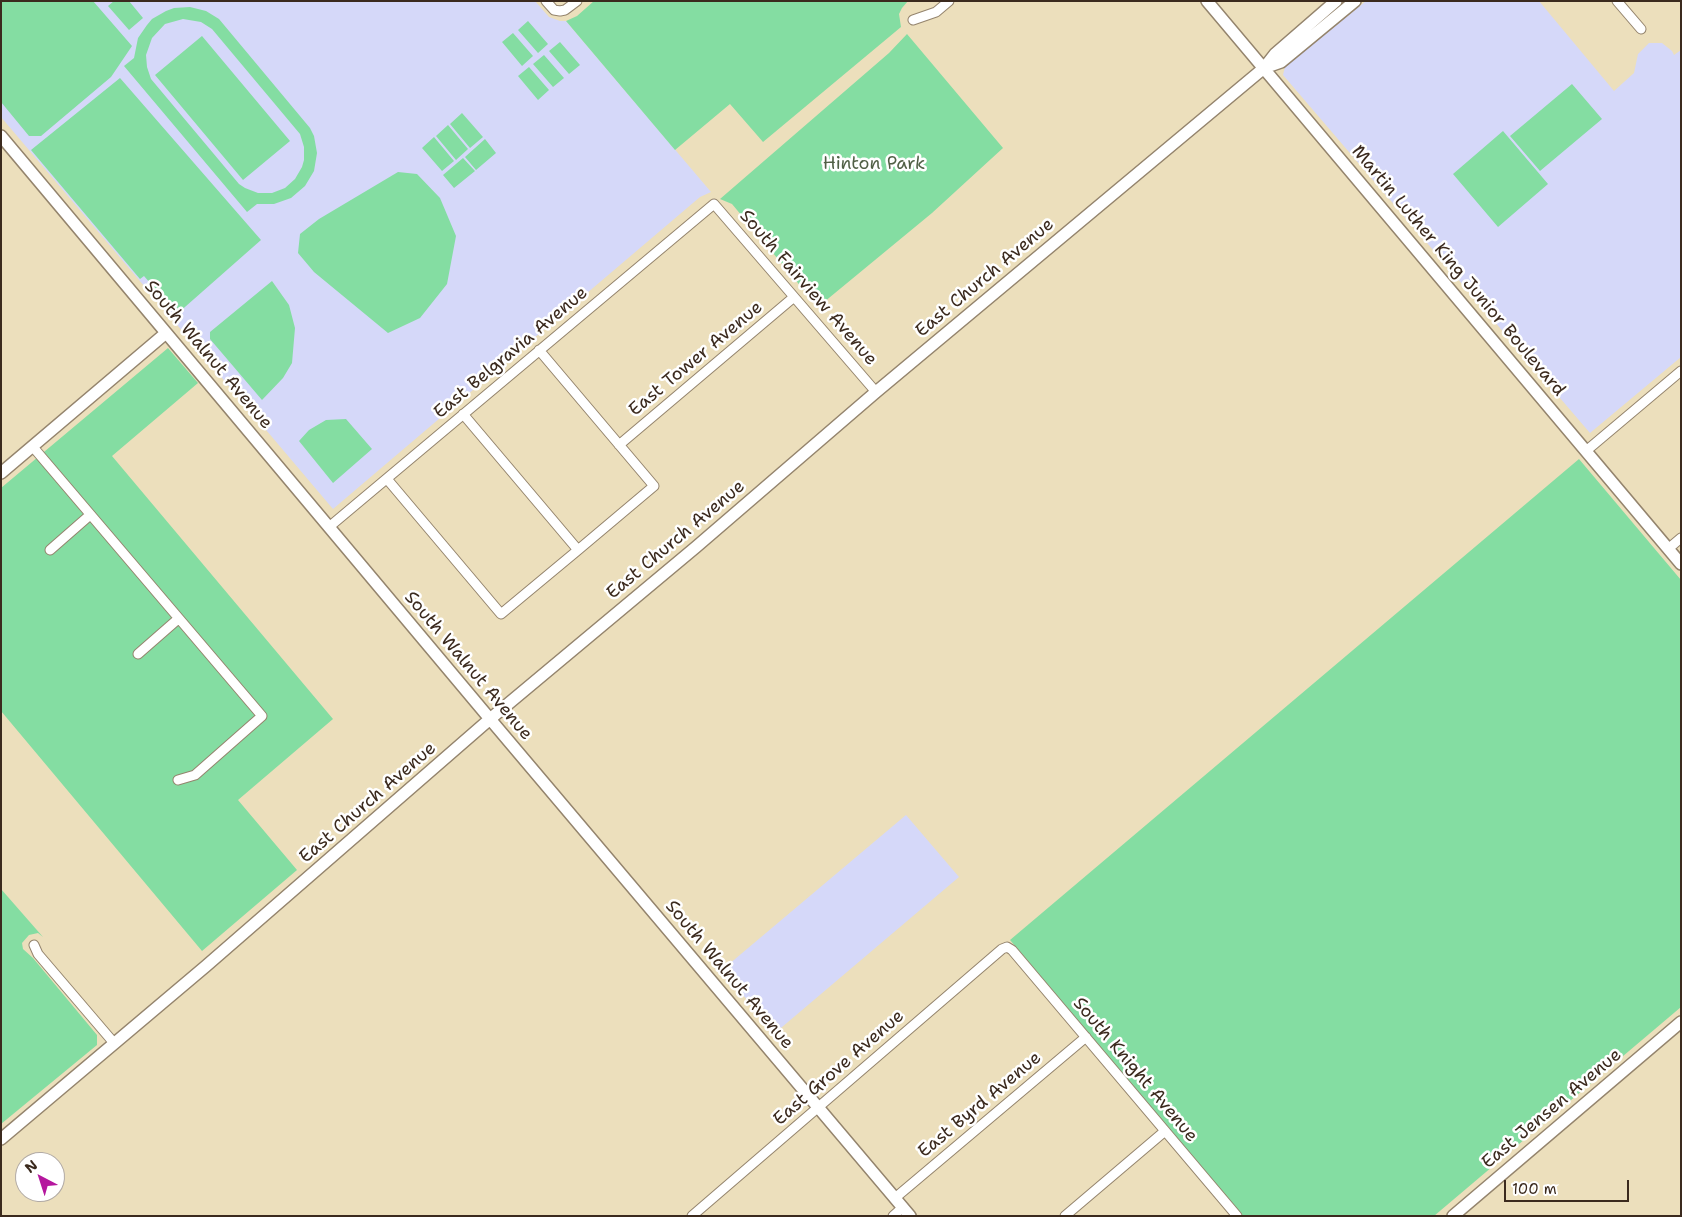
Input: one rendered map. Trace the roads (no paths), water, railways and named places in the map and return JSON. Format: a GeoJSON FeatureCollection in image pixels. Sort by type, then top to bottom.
{"type":"FeatureCollection","features":[{"type":"Feature","properties":{"kind":"street"},"geometry":{"type":"LineString","coordinates":[[546,1],[554,10],[560,11],[565,10],[577,1]]}},
{"type":"Feature","properties":{"kind":"street"},"geometry":{"type":"LineString","coordinates":[[913,20],[936,12],[949,1]]}},
{"type":"Feature","properties":{"kind":"street","name":"Martin Luther King Junior Boulevard"},"geometry":{"type":"LineString","coordinates":[[1207,1],[1681,564]]}},
{"type":"Feature","properties":{"kind":"street","name":"East Church Avenue"},"geometry":{"type":"LineString","coordinates":[[1,1139],[206,966],[490,719],[696,547],[876,392],[1264,68],[1275,54],[1336,1]]}},
{"type":"Feature","properties":{"kind":"street","name":"East Church Avenue"},"geometry":{"type":"LineString","coordinates":[[1264,68],[1281,62],[1355,1]]}},
{"type":"Feature","properties":{"kind":"street"},"geometry":{"type":"LineString","coordinates":[[1617,1],[1641,29]]}},
{"type":"Feature","properties":{"kind":"street","name":"South Walnut Avenue"},"geometry":{"type":"LineString","coordinates":[[1,136],[490,719],[903,1207]]}},
{"type":"Feature","properties":{"kind":"street","name":"South Fairview Avenue"},"geometry":{"type":"LineString","coordinates":[[714,204],[876,392]]}},
{"type":"Feature","properties":{"kind":"street","name":"East Belgravia Avenue"},"geometry":{"type":"LineString","coordinates":[[329,527],[714,204]]}},
{"type":"Feature","properties":{"kind":"street","name":"East Tower Avenue"},"geometry":{"type":"LineString","coordinates":[[619,445],[794,297]]}},
{"type":"Feature","properties":{"kind":"street"},"geometry":{"type":"LineString","coordinates":[[1,473],[166,333]]}},
{"type":"Feature","properties":{"kind":"street"},"geometry":{"type":"LineString","coordinates":[[387,479],[501,614],[654,486],[539,350]]}},
{"type":"Feature","properties":{"kind":"street"},"geometry":{"type":"LineString","coordinates":[[1586,451],[1681,372]]}},
{"type":"Feature","properties":{"kind":"street"},"geometry":{"type":"LineString","coordinates":[[463,414],[578,550]]}},
{"type":"Feature","properties":{"kind":"street"},"geometry":{"type":"LineString","coordinates":[[33,447],[262,716],[195,775],[178,780]]}},
{"type":"Feature","properties":{"kind":"street"},"geometry":{"type":"LineString","coordinates":[[50,550],[90,515]]}},
{"type":"Feature","properties":{"kind":"street"},"geometry":{"type":"LineString","coordinates":[[1668,549],[1681,538]]}},
{"type":"Feature","properties":{"kind":"street"},"geometry":{"type":"LineString","coordinates":[[138,654],[178,619]]}},
{"type":"Feature","properties":{"kind":"street"},"geometry":{"type":"LineString","coordinates":[[34,944],[38,954],[114,1042]]}},
{"type":"Feature","properties":{"kind":"street","name":"East Grove Avenue"},"geometry":{"type":"LineString","coordinates":[[692,1216],[1002,949],[1008,947]]}},
{"type":"Feature","properties":{"kind":"street","name":"South Knight Avenue"},"geometry":{"type":"LineString","coordinates":[[1008,947],[1237,1216]]}},
{"type":"Feature","properties":{"kind":"street","name":"East Jensen Avenue"},"geometry":{"type":"LineString","coordinates":[[1453,1216],[1678,1026]]}},
{"type":"Feature","properties":{"kind":"street","name":"East Byrd Avenue"},"geometry":{"type":"LineString","coordinates":[[892,1216],[1086,1037]]}},
{"type":"Feature","properties":{"kind":"street"},"geometry":{"type":"LineString","coordinates":[[1065,1216],[1165,1131]]}},
{"type":"Feature","properties":{"kind":"park label","name":"Hinton Park"},"geometry":{"type":"Point","coordinates":[874,164]}}]}
